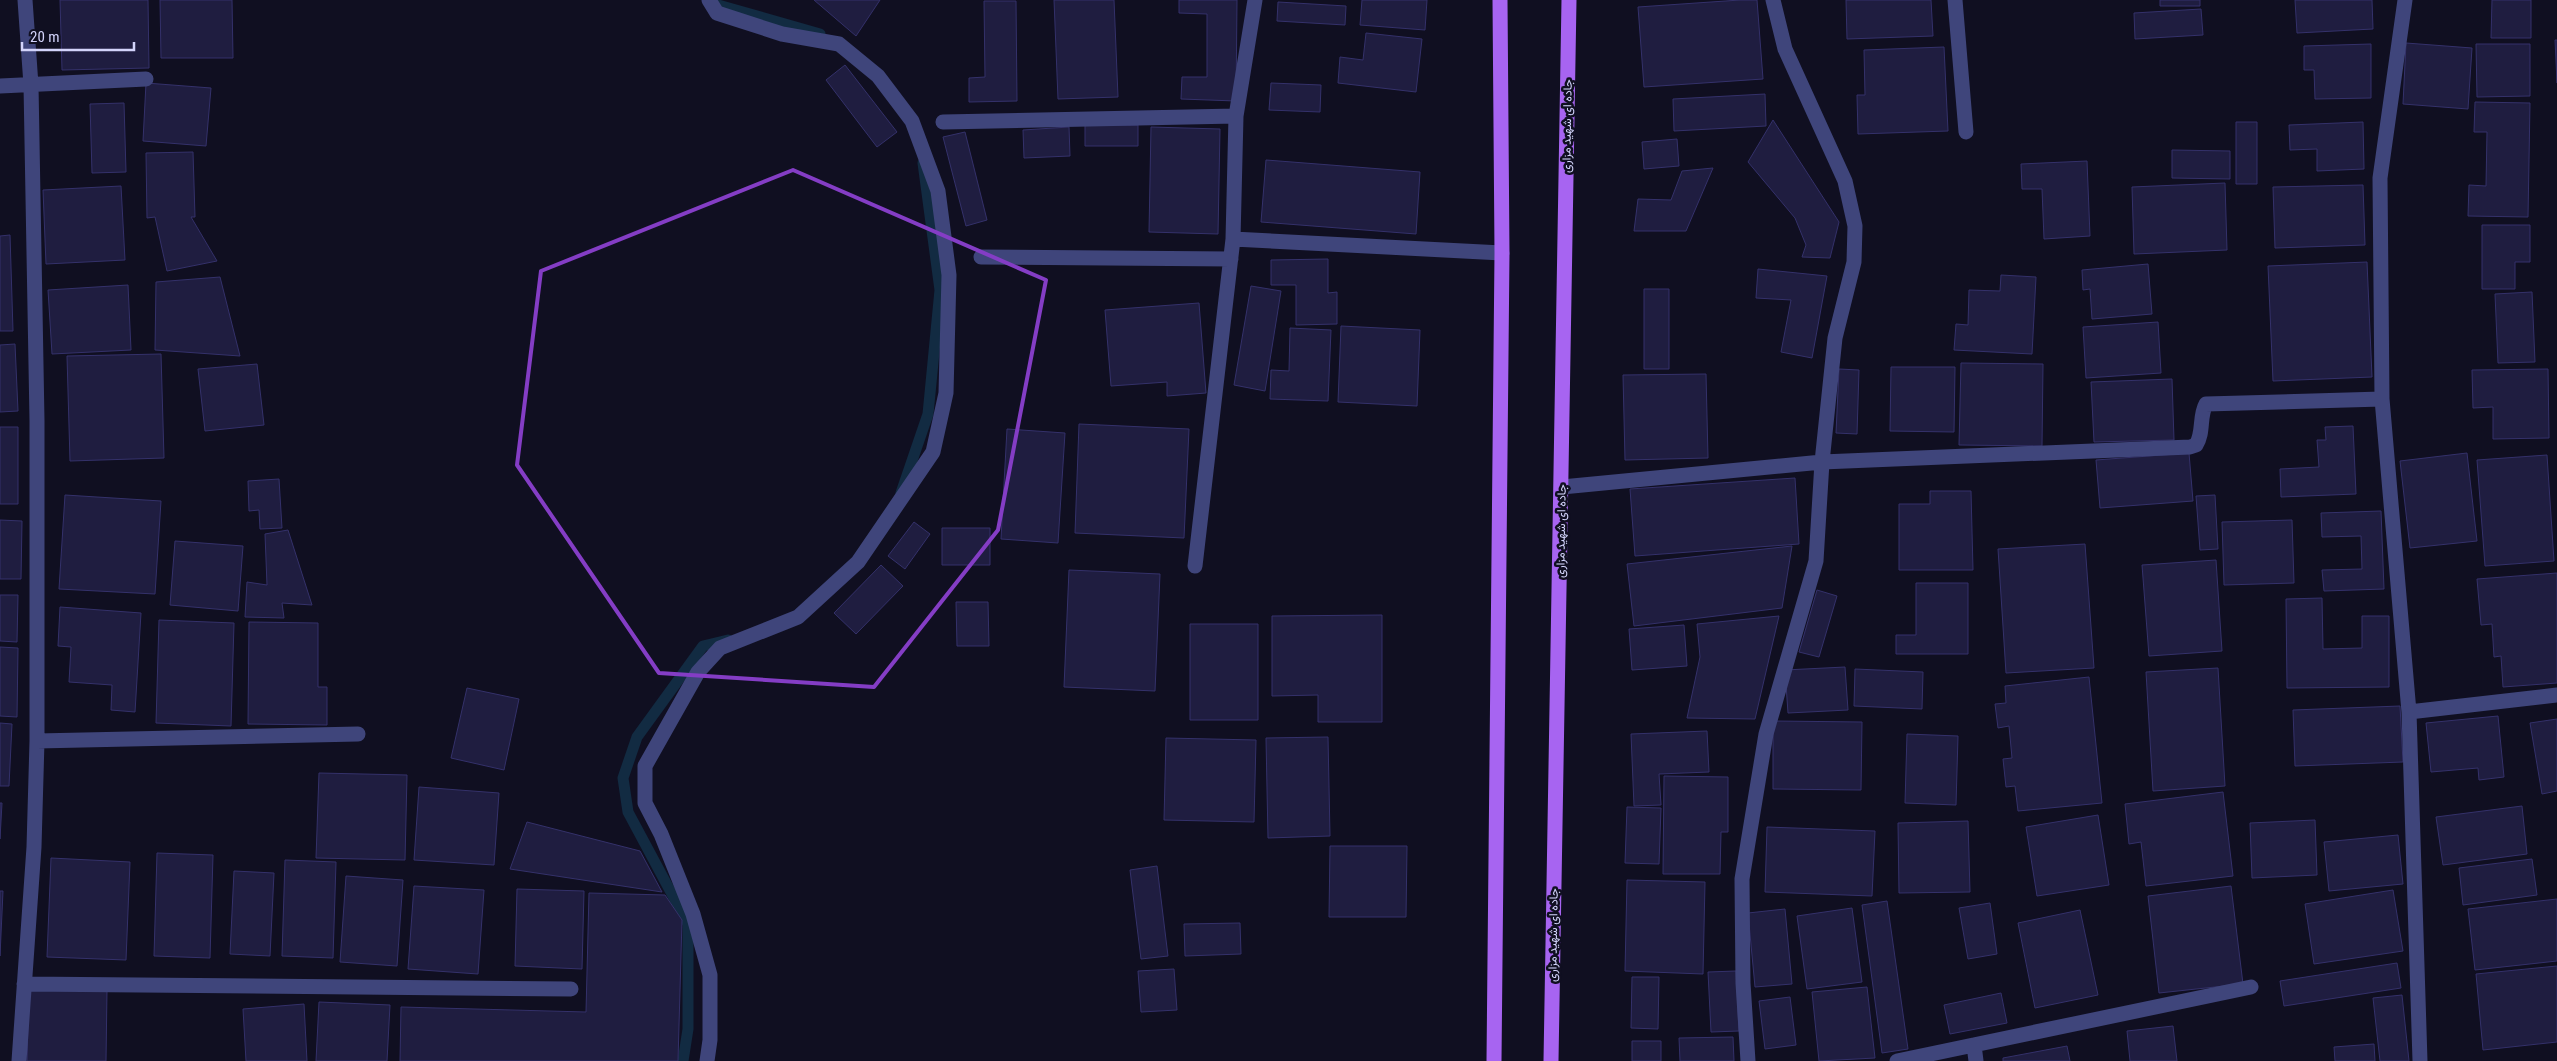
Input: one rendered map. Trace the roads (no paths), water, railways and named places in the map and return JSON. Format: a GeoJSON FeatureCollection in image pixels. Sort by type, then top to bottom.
{"type":"FeatureCollection","features":[{"type":"Feature","properties":{"kind":"main road"},"geometry":{"type":"LineString","coordinates":[[1494,1061],[1502,253],[1500,0]]}},
{"type":"Feature","properties":{"kind":"main road","name":"جاده ای شهید مزاری"},"geometry":{"type":"LineString","coordinates":[[1551,1061],[1569,0]]}},
{"type":"Feature","properties":{"kind":"street"},"geometry":{"type":"LineString","coordinates":[[19,1061],[34,847],[37,741],[37,421],[31,85],[25,0]]}},
{"type":"Feature","properties":{"kind":"street"},"geometry":{"type":"LineString","coordinates":[[707,1061],[710,1040],[710,975],[694,914],[661,834],[645,803],[645,766],[698,672],[720,648],[798,617],[858,562],[933,452],[946,393],[948,275],[938,191],[912,121],[878,76],[840,44],[782,34],[717,13],[709,0]]}},
{"type":"Feature","properties":{"kind":"street"},"geometry":{"type":"LineString","coordinates":[[1196,566],[1233,239],[1236,116],[1255,0]]}},
{"type":"Feature","properties":{"kind":"street"},"geometry":{"type":"LineString","coordinates":[[1748,1061],[1743,983],[1742,879],[1766,734],[1816,561],[1822,462],[1835,338],[1854,262],[1855,226],[1845,181],[1785,49],[1773,0]]}},
{"type":"Feature","properties":{"kind":"street"},"geometry":{"type":"LineString","coordinates":[[1955,0],[1966,132]]}},
{"type":"Feature","properties":{"kind":"street"},"geometry":{"type":"LineString","coordinates":[[2405,0],[2380,178],[2382,399],[2410,712],[2420,1061]]}},
{"type":"Feature","properties":{"kind":"street"},"geometry":{"type":"LineString","coordinates":[[0,86],[146,79]]}},
{"type":"Feature","properties":{"kind":"street"},"geometry":{"type":"LineString","coordinates":[[943,122],[1236,116]]}},
{"type":"Feature","properties":{"kind":"street"},"geometry":{"type":"LineString","coordinates":[[1233,239],[1502,253]]}},
{"type":"Feature","properties":{"kind":"street"},"geometry":{"type":"LineString","coordinates":[[981,257],[1231,259]]}},
{"type":"Feature","properties":{"kind":"street"},"geometry":{"type":"LineString","coordinates":[[1562,486],[1822,462],[2190,447],[2196,445],[2200,439],[2203,409],[2206,404],[2382,399]]}},
{"type":"Feature","properties":{"kind":"street"},"geometry":{"type":"LineString","coordinates":[[2410,712],[2557,694]]}},
{"type":"Feature","properties":{"kind":"street"},"geometry":{"type":"LineString","coordinates":[[37,741],[358,734]]}},
{"type":"Feature","properties":{"kind":"street"},"geometry":{"type":"LineString","coordinates":[[24,984],[571,989]]}},
{"type":"Feature","properties":{"kind":"street"},"geometry":{"type":"LineString","coordinates":[[1897,1061],[2251,987]]}},
{"type":"Feature","properties":{"kind":"street"},"geometry":{"type":"LineString","coordinates":[[1974,1045],[1976,1061]]}},
{"type":"Feature","properties":{"kind":"waterway"},"geometry":{"type":"LineString","coordinates":[[718,5],[820,34]]}},
{"type":"Feature","properties":{"kind":"waterway"},"geometry":{"type":"LineString","coordinates":[[901,493],[928,414],[940,290],[923,163]]}},
{"type":"Feature","properties":{"kind":"waterway"},"geometry":{"type":"LineString","coordinates":[[683,1061],[688,1029],[688,924],[628,812],[623,778],[637,737],[703,646],[728,640]]}}]}
